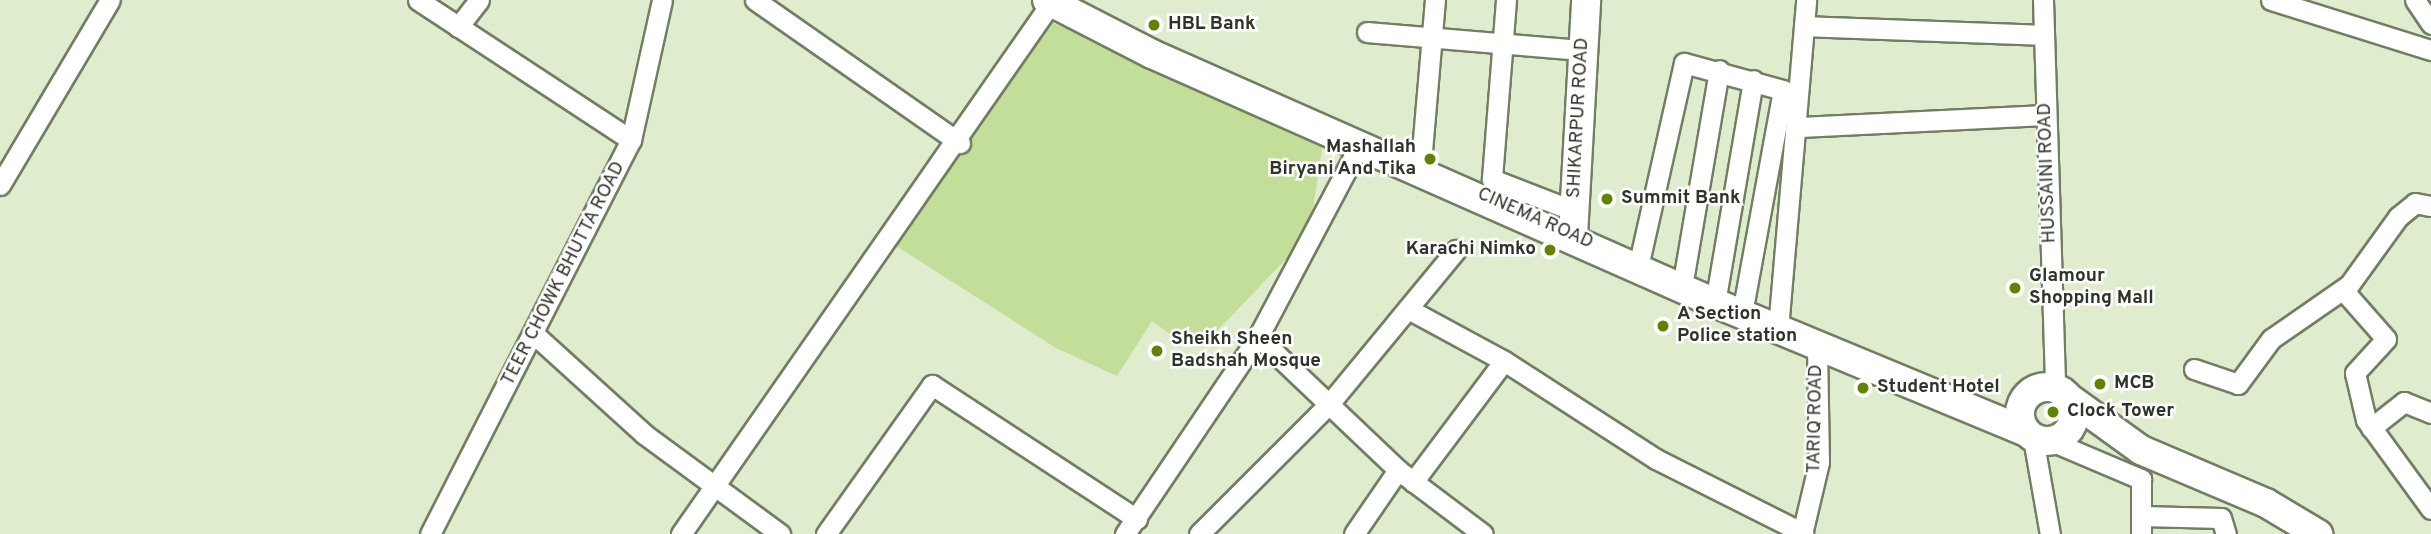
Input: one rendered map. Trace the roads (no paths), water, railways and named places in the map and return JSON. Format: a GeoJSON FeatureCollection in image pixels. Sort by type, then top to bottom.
{"type":"FeatureCollection","features":[{"type":"Feature","properties":{"kind":"street"},"geometry":{"type":"LineString","coordinates":[[0,185],[110,0]]}},
{"type":"Feature","properties":{"kind":"street"},"geometry":{"type":"LineString","coordinates":[[418,0],[631,140]]}},
{"type":"Feature","properties":{"kind":"street"},"geometry":{"type":"LineString","coordinates":[[458,27],[479,0]]}},
{"type":"Feature","properties":{"kind":"street","name":"TEER CHOWK BHUTTA ROAD"},"geometry":{"type":"LineString","coordinates":[[430,534],[535,335],[631,140],[662,0]]}},
{"type":"Feature","properties":{"kind":"street"},"geometry":{"type":"LineString","coordinates":[[755,0],[960,143]]}},
{"type":"Feature","properties":{"kind":"street"},"geometry":{"type":"LineString","coordinates":[[1422,150],[1436,0]]}},
{"type":"Feature","properties":{"kind":"street"},"geometry":{"type":"LineString","coordinates":[[1506,0],[1492,179],[1573,224]]}},
{"type":"Feature","properties":{"kind":"street","name":"SHIKARPUR ROAD"},"geometry":{"type":"LineString","coordinates":[[1573,224],[1586,0]]}},
{"type":"Feature","properties":{"kind":"street"},"geometry":{"type":"LineString","coordinates":[[1779,328],[1799,127],[1806,0]]}},
{"type":"Feature","properties":{"kind":"street","name":"HUSSAINI ROAD"},"geometry":{"type":"LineString","coordinates":[[2043,0],[2046,115],[2062,393]]}},
{"type":"Feature","properties":{"kind":"street"},"geometry":{"type":"LineString","coordinates":[[2271,0],[2431,50]]}},
{"type":"Feature","properties":{"kind":"street"},"geometry":{"type":"LineString","coordinates":[[2414,0],[2431,24]]}},
{"type":"Feature","properties":{"kind":"street"},"geometry":{"type":"LineString","coordinates":[[681,534],[960,143],[1050,1]]}},
{"type":"Feature","properties":{"kind":"street","name":"CINEMA ROAD"},"geometry":{"type":"LineString","coordinates":[[1050,1],[1359,146],[1573,224],[1637,267],[1715,303],[2037,437]]}},
{"type":"Feature","properties":{"kind":"street"},"geometry":{"type":"LineString","coordinates":[[1804,26],[2044,35]]}},
{"type":"Feature","properties":{"kind":"street"},"geometry":{"type":"LineString","coordinates":[[1367,32],[1583,50]]}},
{"type":"Feature","properties":{"kind":"street"},"geometry":{"type":"LineString","coordinates":[[1637,267],[1681,68],[1690,60],[1754,80],[1783,95],[1742,314]]}},
{"type":"Feature","properties":{"kind":"street"},"geometry":{"type":"LineString","coordinates":[[1682,287],[1719,70]]}},
{"type":"Feature","properties":{"kind":"street"},"geometry":{"type":"LineString","coordinates":[[1715,303],[1754,80]]}},
{"type":"Feature","properties":{"kind":"street"},"geometry":{"type":"LineString","coordinates":[[1799,127],[2046,115]]}},
{"type":"Feature","properties":{"kind":"street"},"geometry":{"type":"LineString","coordinates":[[826,534],[932,385],[1131,526],[1258,337],[1359,146]]}},
{"type":"Feature","properties":{"kind":"street"},"geometry":{"type":"LineString","coordinates":[[2194,369],[2238,384],[2272,339],[2343,290],[2398,217],[2415,203],[2431,206]]}},
{"type":"Feature","properties":{"kind":"street"},"geometry":{"type":"LineString","coordinates":[[1199,534],[1329,404],[1456,250]]}},
{"type":"Feature","properties":{"kind":"street"},"geometry":{"type":"LineString","coordinates":[[2343,290],[2386,339],[2355,373],[2371,428],[2431,509]]}},
{"type":"Feature","properties":{"kind":"street"},"geometry":{"type":"LineString","coordinates":[[1408,309],[1504,360],[1656,459],[1803,533]]}},
{"type":"Feature","properties":{"kind":"street"},"geometry":{"type":"LineString","coordinates":[[535,335],[713,489],[780,534]]}},
{"type":"Feature","properties":{"kind":"street"},"geometry":{"type":"LineString","coordinates":[[1258,337],[1405,476],[1483,534]]}},
{"type":"Feature","properties":{"kind":"street","name":"TARIQ ROAD"},"geometry":{"type":"LineString","coordinates":[[1803,533],[1819,463],[1817,344]]}},
{"type":"Feature","properties":{"kind":"street"},"geometry":{"type":"LineString","coordinates":[[1354,534],[1504,360]]}},
{"type":"Feature","properties":{"kind":"street"},"geometry":{"type":"LineString","coordinates":[[2141,479],[2037,437],[2020,416],[2024,399],[2038,388],[2062,393],[2141,450],[2266,503],[2318,534]]}},
{"type":"Feature","properties":{"kind":"street"},"geometry":{"type":"LineString","coordinates":[[2037,437],[2072,425],[2062,393]]}},
{"type":"Feature","properties":{"kind":"street"},"geometry":{"type":"LineString","coordinates":[[2371,428],[2403,402],[2431,413]]}},
{"type":"Feature","properties":{"kind":"street"},"geometry":{"type":"LineString","coordinates":[[2037,437],[2050,534]]}},
{"type":"Feature","properties":{"kind":"street"},"geometry":{"type":"LineString","coordinates":[[2141,450],[2141,525],[2221,518],[2226,534]]}},
{"type":"Feature","properties":{"kind":"place","name":"HBL Bank"},"geometry":{"type":"Point","coordinates":[1154,25]}},
{"type":"Feature","properties":{"kind":"place","name":"Mashallah Biryani And Tika"},"geometry":{"type":"Point","coordinates":[1430,159]}},
{"type":"Feature","properties":{"kind":"place","name":"Summit Bank"},"geometry":{"type":"Point","coordinates":[1607,199]}},
{"type":"Feature","properties":{"kind":"place","name":"Karachi Nimko"},"geometry":{"type":"Point","coordinates":[1550,250]}},
{"type":"Feature","properties":{"kind":"place","name":"Glamour Shopping Mall"},"geometry":{"type":"Point","coordinates":[2015,288]}},
{"type":"Feature","properties":{"kind":"place","name":"A Section Police station"},"geometry":{"type":"Point","coordinates":[1663,326]}},
{"type":"Feature","properties":{"kind":"place","name":"Sheikh Sheen Badshah Mosque"},"geometry":{"type":"Point","coordinates":[1157,351]}},
{"type":"Feature","properties":{"kind":"place","name":"MCB"},"geometry":{"type":"Point","coordinates":[2100,384]}},
{"type":"Feature","properties":{"kind":"place","name":"Student Hotel"},"geometry":{"type":"Point","coordinates":[1863,388]}},
{"type":"Feature","properties":{"kind":"place","name":"Clock Tower"},"geometry":{"type":"Point","coordinates":[2053,412]}}]}
